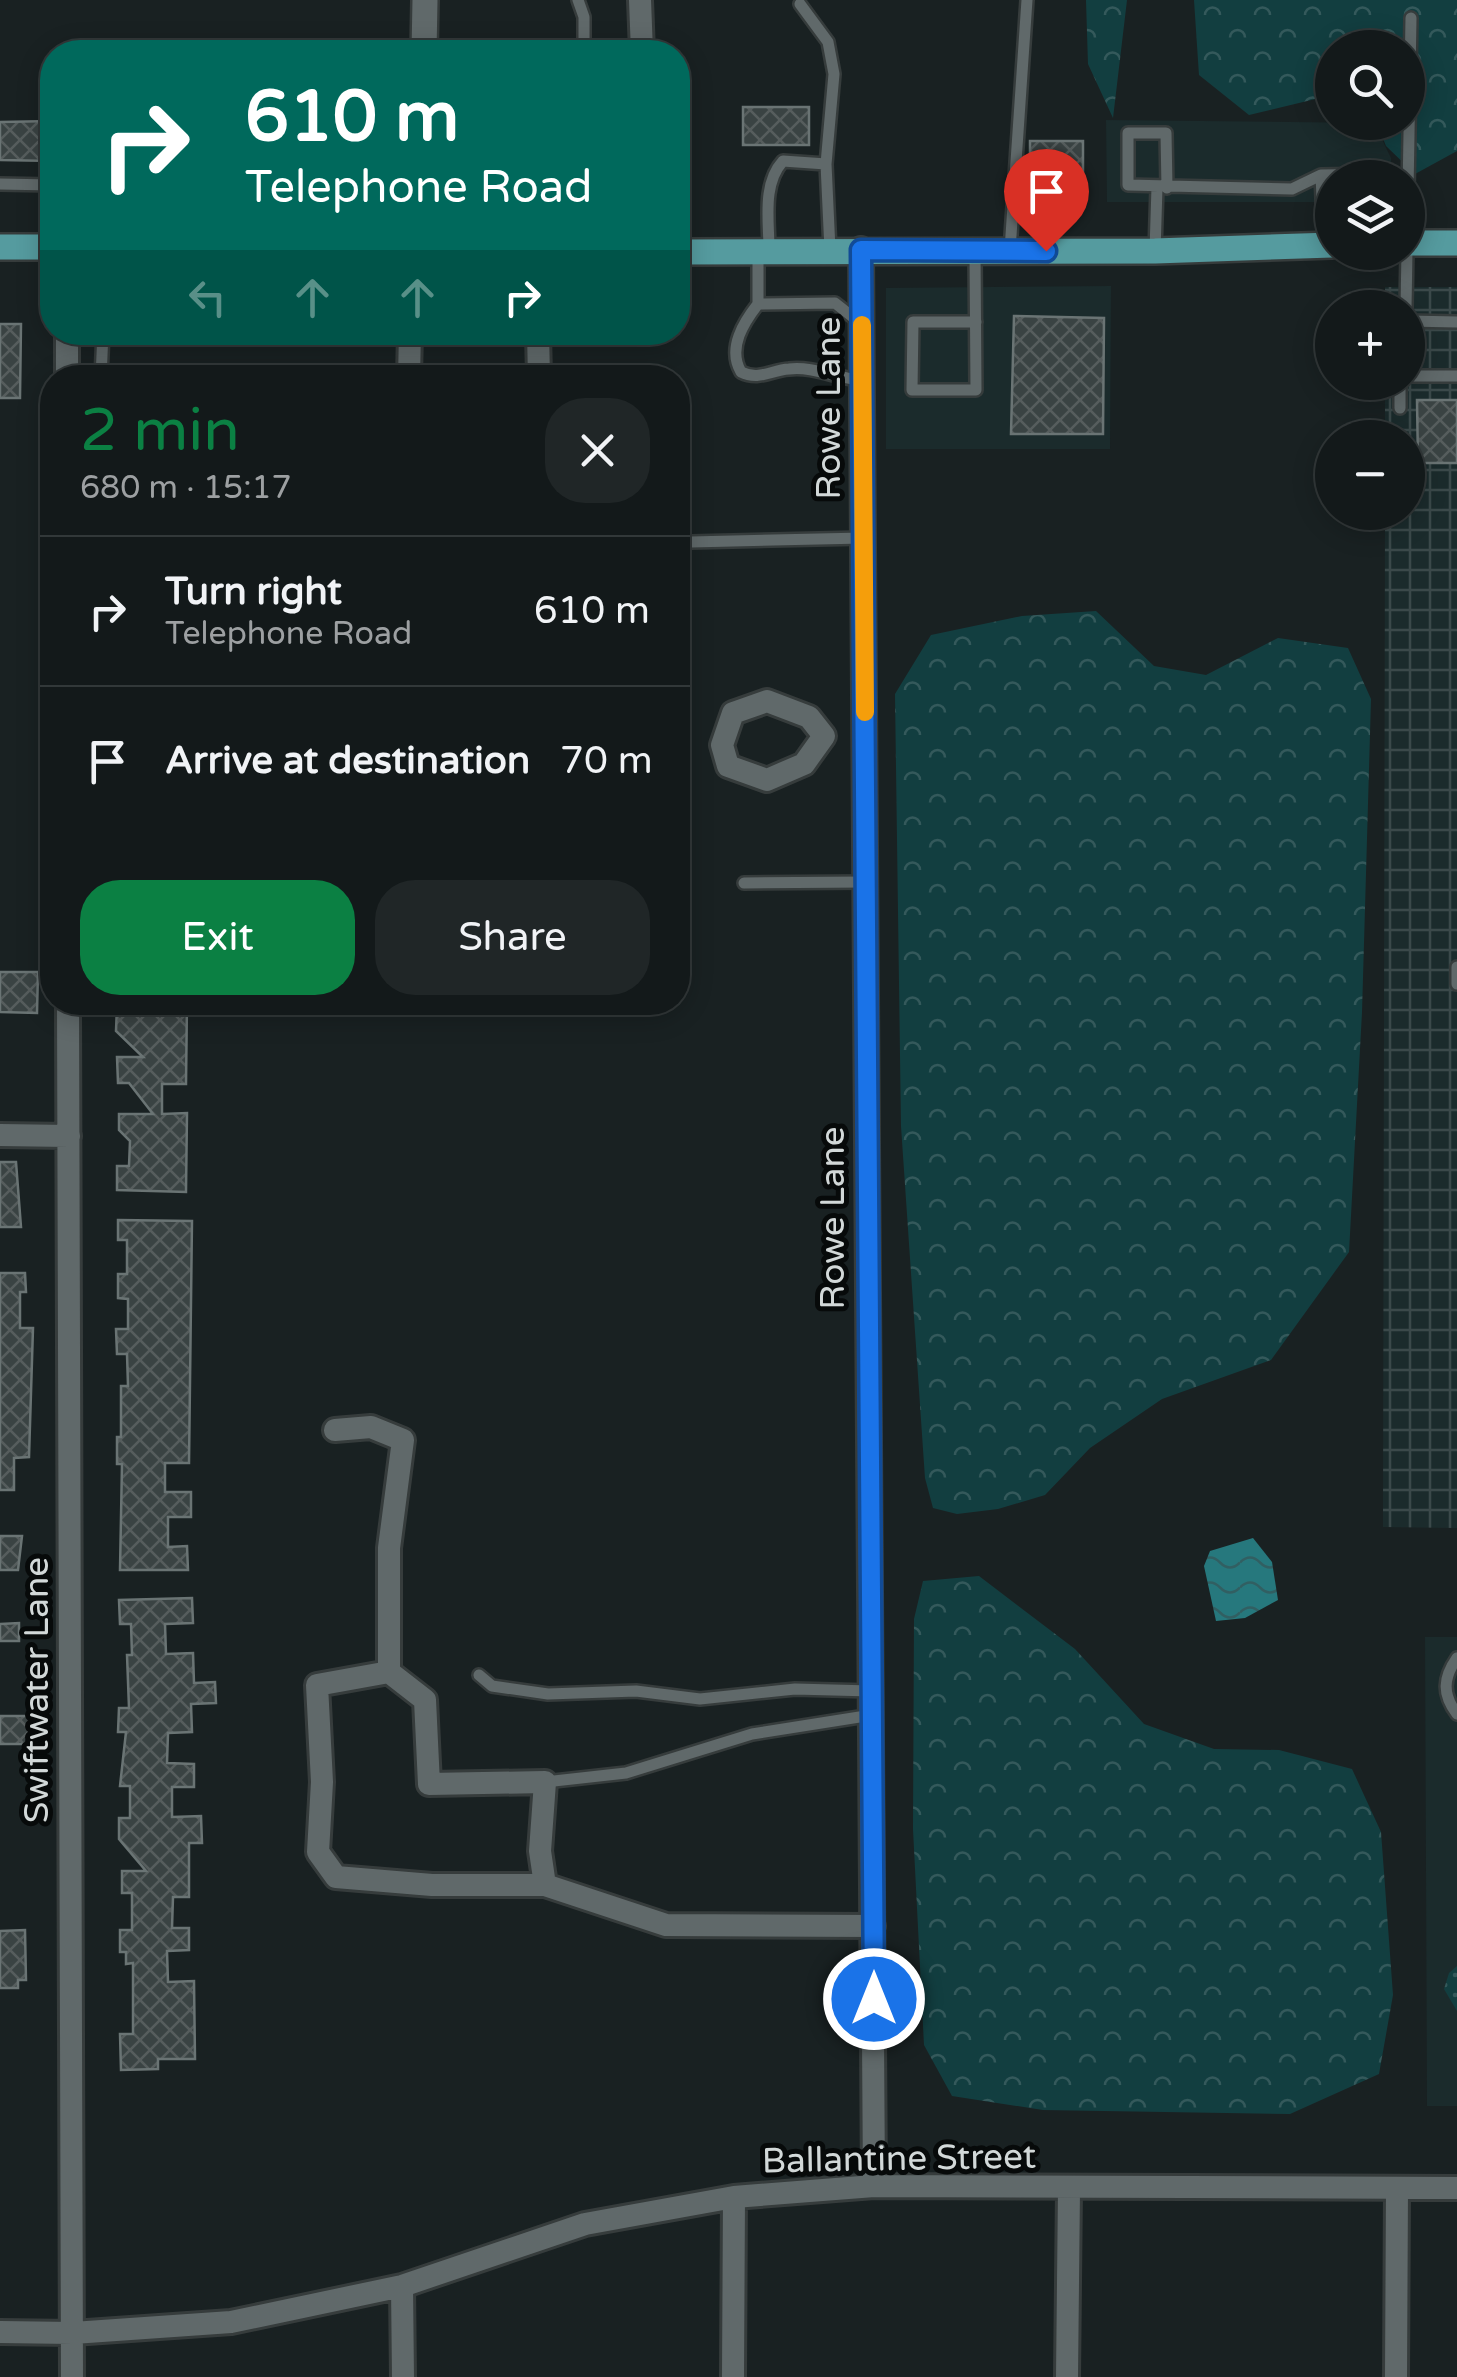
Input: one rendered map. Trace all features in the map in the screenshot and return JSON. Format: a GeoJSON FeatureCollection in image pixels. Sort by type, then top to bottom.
{"type":"FeatureCollection","features":[{"type":"Feature","properties":{"kind":"main road"},"geometry":{"type":"LineString","coordinates":[[424,40],[425,0]]}},
{"type":"Feature","properties":{"kind":"main road"},"geometry":{"type":"LineString","coordinates":[[1425,243],[1457,244]]}},
{"type":"Feature","properties":{"kind":"main road"},"geometry":{"type":"LineString","coordinates":[[690,252],[1155,251],[1315,246]]}},
{"type":"Feature","properties":{"kind":"main road"},"geometry":{"type":"LineString","coordinates":[[0,247],[40,247]]}},
{"type":"Feature","properties":{"kind":"street"},"geometry":{"type":"LineString","coordinates":[[640,0],[642,40]]}},
{"type":"Feature","properties":{"kind":"street","name":"Rowe Lane"},"geometry":{"type":"LineString","coordinates":[[861,250],[874,2186]]}},
{"type":"Feature","properties":{"kind":"street"},"geometry":{"type":"LineString","coordinates":[[824,736],[865,737]]}},
{"type":"Feature","properties":{"kind":"street","name":"Swiftwater Lane"},"geometry":{"type":"LineString","coordinates":[[68,1015],[72,2377]]}},
{"type":"Feature","properties":{"kind":"street"},"geometry":{"type":"LineString","coordinates":[[0,1136],[69,1136]]}},
{"type":"Feature","properties":{"kind":"street"},"geometry":{"type":"LineString","coordinates":[[335,1430],[372,1428],[403,1440],[389,1548],[389,1672]]}},
{"type":"Feature","properties":{"kind":"street"},"geometry":{"type":"LineString","coordinates":[[546,1885],[540,1852],[545,1782],[429,1784],[425,1700],[389,1672],[318,1685],[317,1761],[322,1782],[318,1852],[336,1877],[432,1886],[546,1885],[666,1925],[873,1926]]}},
{"type":"Feature","properties":{"kind":"street","name":"Ballantine Street"},"geometry":{"type":"LineString","coordinates":[[0,2332],[73,2333],[230,2322],[402,2286],[585,2224],[734,2197],[874,2186],[1457,2188]]}},
{"type":"Feature","properties":{"kind":"street"},"geometry":{"type":"LineString","coordinates":[[1396,2377],[1397,2188]]}},
{"type":"Feature","properties":{"kind":"street"},"geometry":{"type":"LineString","coordinates":[[1067,2377],[1069,2189]]}},
{"type":"Feature","properties":{"kind":"street"},"geometry":{"type":"LineString","coordinates":[[733,2377],[734,2197]]}},
{"type":"Feature","properties":{"kind":"street"},"geometry":{"type":"LineString","coordinates":[[402,2286],[402,2377]]}},
{"type":"Feature","properties":{"kind":"lane"},"geometry":{"type":"LineString","coordinates":[[578,0],[584,17],[584,40]]}},
{"type":"Feature","properties":{"kind":"lane"},"geometry":{"type":"LineString","coordinates":[[1010,251],[1027,0]]}},
{"type":"Feature","properties":{"kind":"lane"},"geometry":{"type":"LineString","coordinates":[[800,4],[828,42],[834,74],[826,164],[830,250]]}},
{"type":"Feature","properties":{"kind":"lane"},"geometry":{"type":"LineString","coordinates":[[1409,160],[1411,18]]}},
{"type":"Feature","properties":{"kind":"lane"},"geometry":{"type":"LineString","coordinates":[[1155,251],[1162,188],[1166,133],[1128,133],[1128,185],[1162,188],[1292,190],[1315,178]]}},
{"type":"Feature","properties":{"kind":"lane"},"geometry":{"type":"LineString","coordinates":[[826,164],[783,161],[772,172],[758,304],[738,340],[737,364],[742,372],[758,376],[788,368],[862,380]]}},
{"type":"Feature","properties":{"kind":"lane"},"geometry":{"type":"LineString","coordinates":[[0,184],[40,185]]}},
{"type":"Feature","properties":{"kind":"lane"},"geometry":{"type":"LineString","coordinates":[[976,252],[976,322],[976,390],[912,390],[913,322],[976,322]]}},
{"type":"Feature","properties":{"kind":"lane"},"geometry":{"type":"LineString","coordinates":[[758,304],[835,303],[862,325]]}},
{"type":"Feature","properties":{"kind":"lane"},"geometry":{"type":"LineString","coordinates":[[1425,321],[1457,322]]}},
{"type":"Feature","properties":{"kind":"lane"},"geometry":{"type":"LineString","coordinates":[[1425,376],[1457,376]]}},
{"type":"Feature","properties":{"kind":"lane"},"geometry":{"type":"LineString","coordinates":[[1400,400],[1400,408]]}},
{"type":"Feature","properties":{"kind":"lane"},"geometry":{"type":"LineString","coordinates":[[691,542],[864,538]]}},
{"type":"Feature","properties":{"kind":"lane"},"geometry":{"type":"LineString","coordinates":[[744,882],[865,882]]}},
{"type":"Feature","properties":{"kind":"lane"},"geometry":{"type":"LineString","coordinates":[[1457,966],[1457,984]]}},
{"type":"Feature","properties":{"kind":"lane"},"geometry":{"type":"LineString","coordinates":[[1457,1658],[1445,1680],[1447,1701],[1457,1714]]}},
{"type":"Feature","properties":{"kind":"lane"},"geometry":{"type":"LineString","coordinates":[[479,1675],[492,1686],[548,1694],[636,1691],[700,1699],[794,1689],[872,1690]]}},
{"type":"Feature","properties":{"kind":"lane"},"geometry":{"type":"LineString","coordinates":[[545,1782],[626,1773],[752,1734],[872,1714]]}},
{"type":"Feature","properties":{"kind":"shaded area"},"geometry":{"type":"Polygon","coordinates":[[[1106,120],[1315,122],[1315,140],[1382,140],[1391,158],[1315,160],[1315,202],[1107,202],[1106,120]]]}},
{"type":"Feature","properties":{"kind":"shaded area"},"geometry":{"type":"Polygon","coordinates":[[[1111,286],[1110,449],[886,449],[886,288],[1111,286]]]}},
{"type":"Feature","properties":{"kind":"shaded area"},"geometry":{"type":"Polygon","coordinates":[[[1457,287],[1457,1528],[1383,1527],[1385,530],[1425,530],[1425,420],[1385,420],[1385,400],[1425,400],[1425,290],[1385,290],[1457,287]]]}},
{"type":"Feature","properties":{"kind":"shaded area"},"geometry":{"type":"Polygon","coordinates":[[[1425,1637],[1457,1637],[1457,2106],[1427,2106],[1425,1637]]]}},
{"type":"Feature","properties":{"kind":"green space"},"geometry":{"type":"Polygon","coordinates":[[[1086,0],[1127,0],[1113,118],[1088,64],[1086,0]]]}},
{"type":"Feature","properties":{"kind":"green space"},"geometry":{"type":"Polygon","coordinates":[[[1194,0],[1457,0],[1457,151],[1425,169],[1425,160],[1400,160],[1384,140],[1425,140],[1425,30],[1315,30],[1315,99],[1249,115],[1199,75],[1194,0]]]}},
{"type":"Feature","properties":{"kind":"green space"},"geometry":{"type":"Polygon","coordinates":[[[1096,611],[1154,666],[1206,675],[1278,638],[1348,648],[1371,699],[1362,1012],[1349,1252],[1271,1360],[1162,1399],[1090,1448],[1045,1495],[998,1509],[957,1514],[933,1508],[925,1478],[901,1126],[895,694],[931,635],[1022,616],[1096,611]]]}},
{"type":"Feature","properties":{"kind":"green space"},"geometry":{"type":"Polygon","coordinates":[[[979,1576],[1075,1649],[1144,1724],[1214,1749],[1279,1750],[1352,1769],[1381,1832],[1393,1995],[1379,2074],[1290,2114],[1043,2110],[952,2096],[924,2045],[913,1829],[914,1619],[923,1581],[979,1576]]]}},
{"type":"Feature","properties":{"kind":"green space"},"geometry":{"type":"Polygon","coordinates":[[[1457,1966],[1457,2011],[1444,1989],[1449,1973],[1457,1966]]]}},
{"type":"Feature","properties":{"kind":"water"},"geometry":{"type":"Polygon","coordinates":[[[1253,1538],[1272,1562],[1278,1600],[1245,1618],[1216,1621],[1204,1566],[1210,1551],[1253,1538]]]}},
{"type":"Feature","properties":{"kind":"building"},"geometry":{"type":"Polygon","coordinates":[[[743,107],[809,107],[809,145],[743,145],[743,107]]]}},
{"type":"Feature","properties":{"kind":"building"},"geometry":{"type":"Polygon","coordinates":[[[40,121],[40,161],[0,160],[0,122],[40,121]]]}},
{"type":"Feature","properties":{"kind":"building"},"geometry":{"type":"Polygon","coordinates":[[[1030,141],[1083,141],[1083,177],[1030,177],[1030,141]]]}},
{"type":"Feature","properties":{"kind":"building"},"geometry":{"type":"Polygon","coordinates":[[[1014,316],[1104,318],[1103,434],[1011,434],[1014,316]]]}},
{"type":"Feature","properties":{"kind":"building"},"geometry":{"type":"Polygon","coordinates":[[[0,324],[21,324],[20,398],[0,398],[0,324]]]}},
{"type":"Feature","properties":{"kind":"building"},"geometry":{"type":"Polygon","coordinates":[[[1417,400],[1457,400],[1457,463],[1425,463],[1425,420],[1417,420],[1417,400]]]}},
{"type":"Feature","properties":{"kind":"building"},"geometry":{"type":"Polygon","coordinates":[[[0,972],[38,972],[37,1013],[0,1012],[0,972]]]}},
{"type":"Feature","properties":{"kind":"building"},"geometry":{"type":"Polygon","coordinates":[[[117,1015],[187,1015],[186,1084],[162,1084],[162,1114],[187,1113],[186,1192],[117,1190],[117,1166],[129,1166],[130,1141],[119,1130],[119,1114],[153,1114],[129,1083],[118,1083],[117,1057],[143,1057],[116,1031],[117,1015]]]}},
{"type":"Feature","properties":{"kind":"building"},"geometry":{"type":"Polygon","coordinates":[[[0,1162],[16,1162],[21,1227],[0,1227],[0,1162]]]}},
{"type":"Feature","properties":{"kind":"building"},"geometry":{"type":"Polygon","coordinates":[[[118,1220],[192,1221],[189,1463],[165,1463],[165,1492],[191,1492],[191,1517],[168,1517],[168,1547],[187,1546],[188,1570],[120,1570],[122,1464],[117,1464],[117,1437],[121,1437],[121,1386],[128,1386],[127,1354],[117,1354],[116,1329],[128,1329],[128,1299],[118,1298],[118,1274],[127,1274],[127,1240],[118,1240],[118,1220]]]}},
{"type":"Feature","properties":{"kind":"building"},"geometry":{"type":"Polygon","coordinates":[[[0,1273],[25,1273],[26,1292],[20,1292],[20,1328],[33,1328],[29,1457],[14,1458],[14,1490],[0,1490],[0,1273]]]}},
{"type":"Feature","properties":{"kind":"building"},"geometry":{"type":"Polygon","coordinates":[[[0,1536],[22,1536],[18,1570],[0,1570],[0,1536]]]}},
{"type":"Feature","properties":{"kind":"building"},"geometry":{"type":"Polygon","coordinates":[[[192,1598],[193,1623],[165,1624],[166,1654],[193,1653],[194,1683],[215,1682],[216,1703],[191,1704],[192,1732],[168,1733],[167,1763],[194,1764],[194,1787],[172,1787],[172,1817],[201,1816],[202,1843],[189,1843],[189,1897],[173,1897],[172,1928],[189,1928],[189,1950],[167,1951],[168,1982],[194,1981],[195,2059],[158,2059],[158,2069],[121,2070],[120,2034],[133,2034],[133,1963],[126,1964],[126,1952],[120,1952],[120,1930],[132,1930],[132,1893],[122,1893],[122,1871],[146,1871],[119,1839],[119,1818],[130,1818],[130,1786],[120,1786],[126,1732],[118,1732],[119,1708],[129,1708],[127,1655],[132,1655],[131,1624],[120,1624],[119,1600],[192,1598]]]}},
{"type":"Feature","properties":{"kind":"building"},"geometry":{"type":"Polygon","coordinates":[[[19,1623],[19,1641],[0,1641],[0,1624],[19,1623]]]}},
{"type":"Feature","properties":{"kind":"building"},"geometry":{"type":"Polygon","coordinates":[[[0,1716],[31,1716],[31,1744],[0,1744],[0,1716]]]}},
{"type":"Feature","properties":{"kind":"building"},"geometry":{"type":"Polygon","coordinates":[[[25,1930],[26,1980],[18,1980],[18,1988],[0,1988],[0,1931],[25,1930]]]}},
{"type":"Feature","properties":{"kind":"slow traffic"},"geometry":{"type":"LineString","coordinates":[[862,325],[865,712]]}},
{"type":"Feature","properties":{"kind":"route"},"geometry":{"type":"LineString","coordinates":[[874,1999],[861,250],[1046,251]]}}]}
